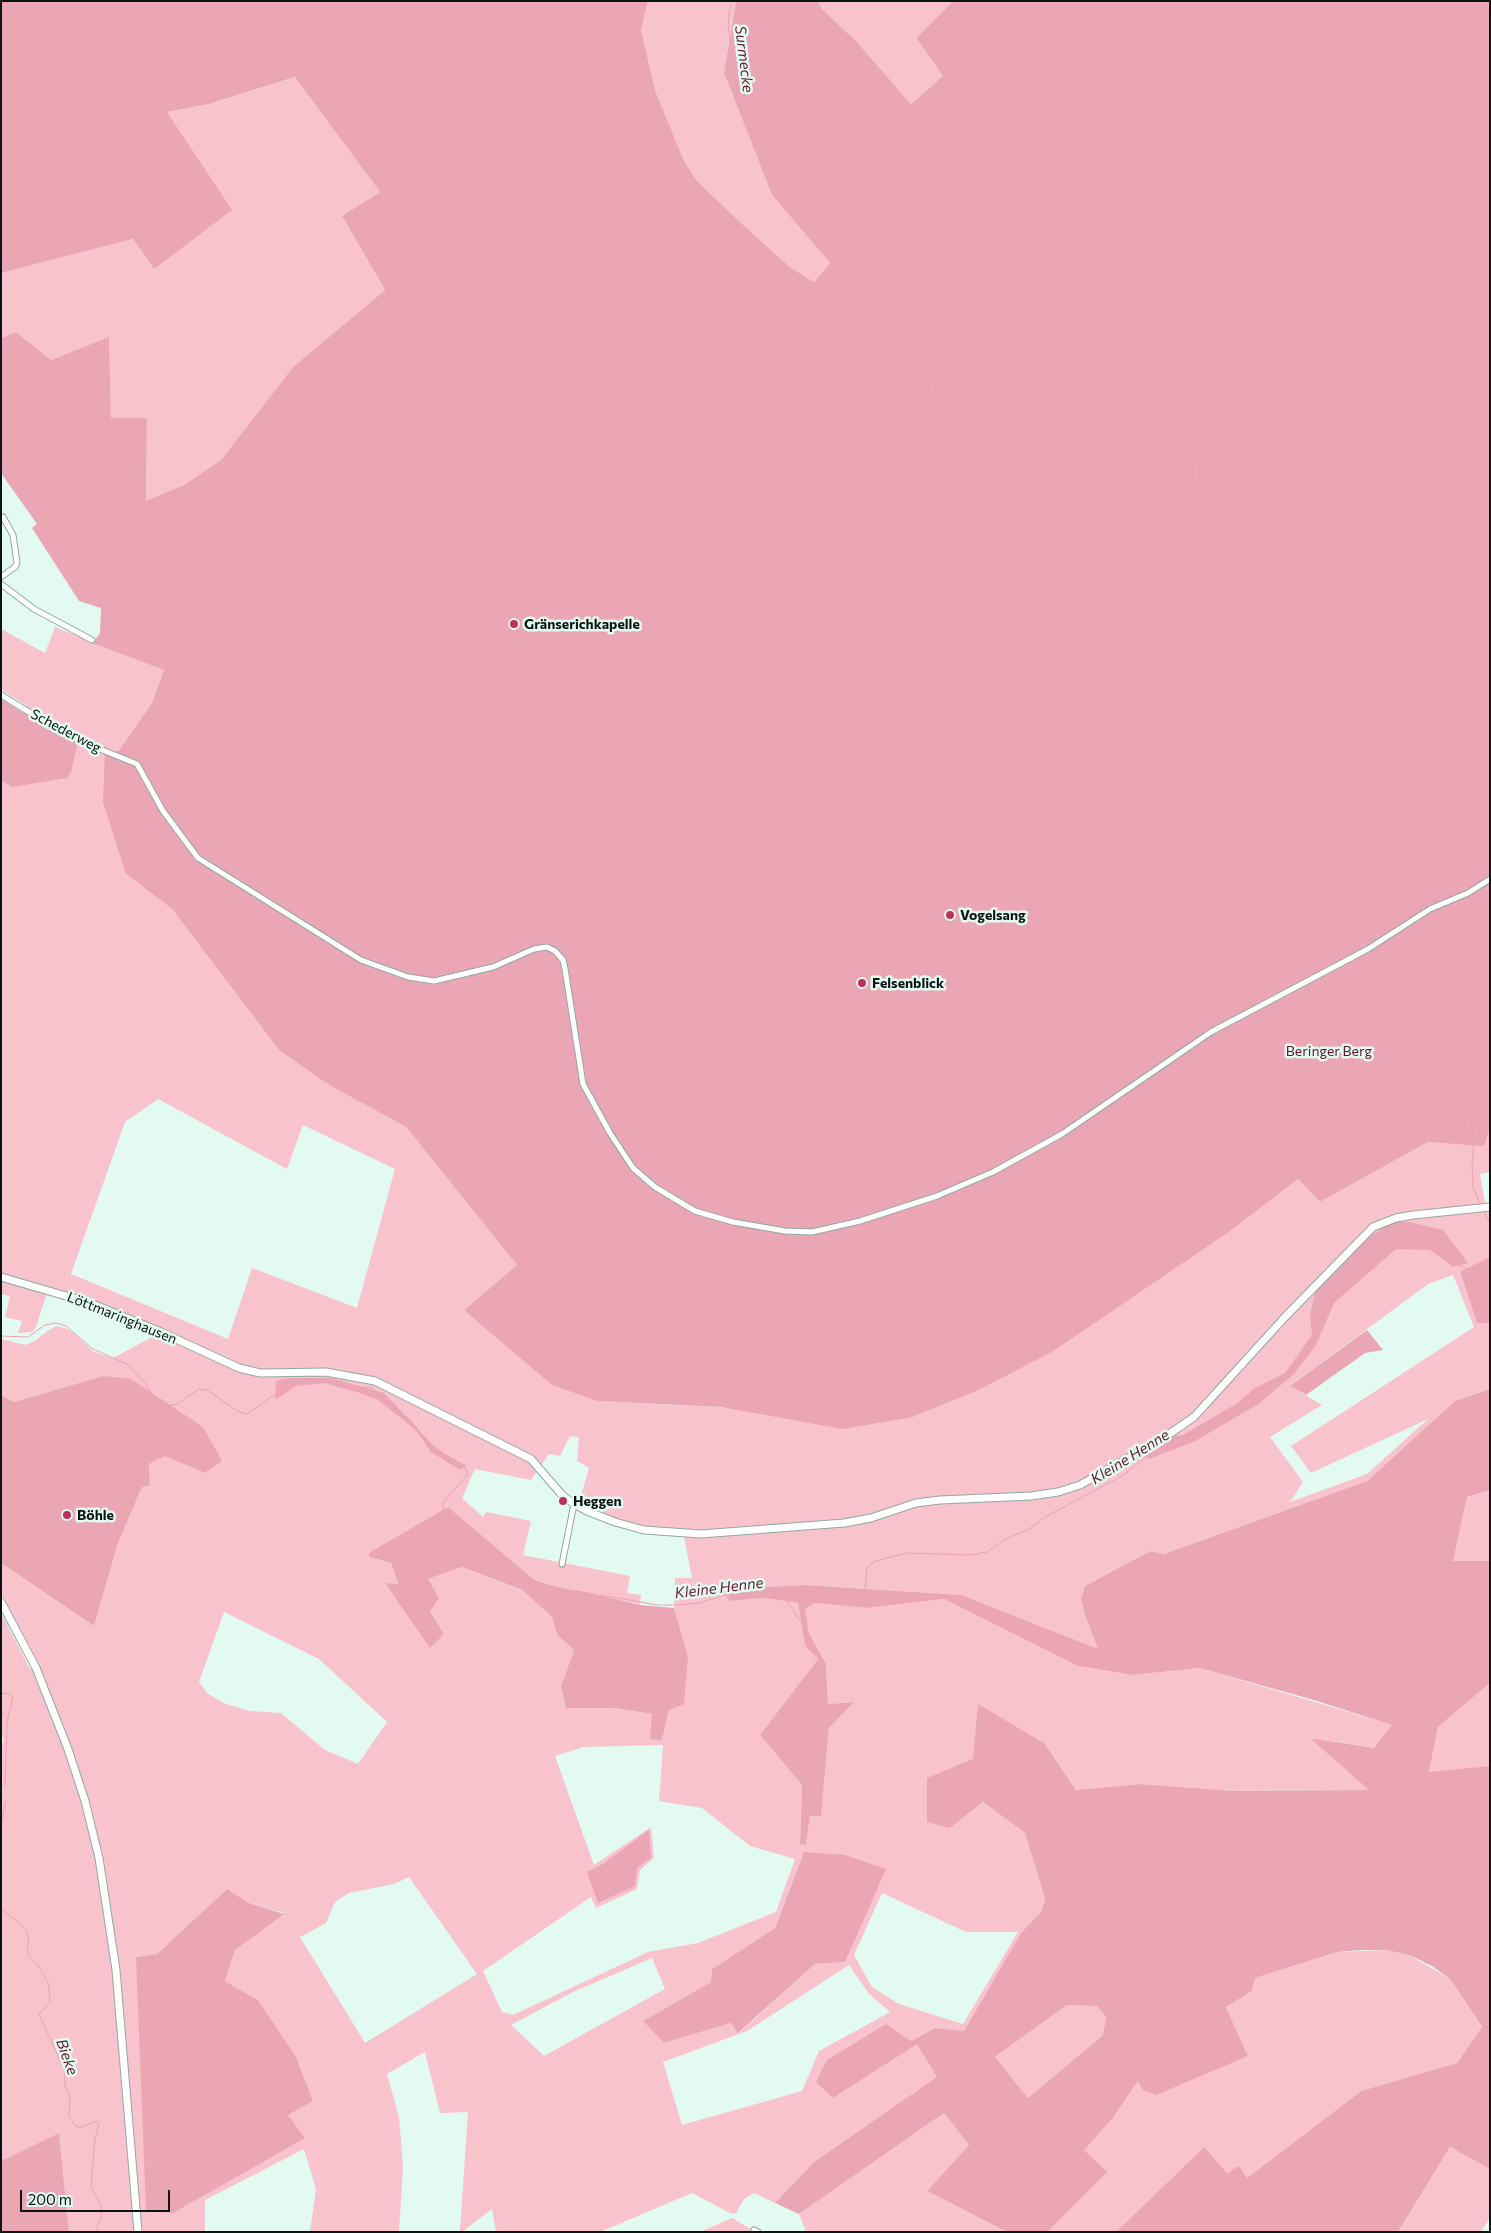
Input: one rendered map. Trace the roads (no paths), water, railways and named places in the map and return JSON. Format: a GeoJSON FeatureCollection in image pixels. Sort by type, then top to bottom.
{"type":"FeatureCollection","features":[{"type":"Feature","properties":{"kind":"street"},"geometry":{"type":"LineString","coordinates":[[1,577],[15,567],[17,563],[13,535],[2,517]]}},
{"type":"Feature","properties":{"kind":"street"},"geometry":{"type":"LineString","coordinates":[[1,584],[34,609],[92,640]]}},
{"type":"Feature","properties":{"kind":"street","name":"Schederweg"},"geometry":{"type":"LineString","coordinates":[[1,695],[80,741],[134,762],[141,768],[155,797],[198,858],[360,960],[408,977],[434,980],[493,967],[538,948],[547,947],[555,951],[562,960],[568,980],[583,1084],[610,1133],[633,1168],[655,1188],[695,1211],[733,1222],[795,1232],[830,1229],[896,1210],[947,1192],[1018,1159],[1091,1114],[1212,1032],[1368,949],[1430,910],[1468,893],[1490,879]]}},
{"type":"Feature","properties":{"kind":"street","name":"Löttmaringhausen"},"geometry":{"type":"LineString","coordinates":[[1,1277],[90,1303],[161,1332],[239,1368],[260,1373],[326,1372],[363,1378],[383,1384],[531,1459],[556,1489],[574,1504],[615,1522],[637,1529],[701,1534],[844,1523],[871,1518],[922,1502],[1010,1498],[1064,1491],[1087,1481],[1162,1439],[1188,1422],[1285,1317],[1373,1227],[1404,1216],[1490,1207]]}},
{"type":"Feature","properties":{"kind":"street"},"geometry":{"type":"LineString","coordinates":[[562,1564],[574,1504]]}},
{"type":"Feature","properties":{"kind":"street"},"geometry":{"type":"LineString","coordinates":[[1,1602],[36,1668],[65,1741],[85,1801],[99,1858],[116,1970],[138,2232]]}},
{"type":"Feature","properties":{"kind":"waterway","name":"Surmecke"},"geometry":{"type":"LineString","coordinates":[[731,1],[728,25],[739,103],[744,113],[750,116]]}},
{"type":"Feature","properties":{"kind":"waterway"},"geometry":{"type":"LineString","coordinates":[[764,125],[812,223],[845,279],[858,292],[888,311],[915,325],[936,328]]}},
{"type":"Feature","properties":{"kind":"waterway"},"geometry":{"type":"LineString","coordinates":[[949,326],[1009,314],[1034,316],[1093,344],[1142,380]]}},
{"type":"Feature","properties":{"kind":"waterway"},"geometry":{"type":"LineString","coordinates":[[915,326],[928,358]]}},
{"type":"Feature","properties":{"kind":"waterway"},"geometry":{"type":"LineString","coordinates":[[934,376],[936,392],[943,405],[943,431],[948,437]]}},
{"type":"Feature","properties":{"kind":"waterway"},"geometry":{"type":"LineString","coordinates":[[1160,396],[1182,423],[1196,448],[1200,468],[1196,498]]}},
{"type":"Feature","properties":{"kind":"waterway"},"geometry":{"type":"LineString","coordinates":[[952,443],[975,467],[986,493]]}},
{"type":"Feature","properties":{"kind":"waterway"},"geometry":{"type":"LineString","coordinates":[[1460,1052],[1460,1030],[1465,1015]]}},
{"type":"Feature","properties":{"kind":"waterway"},"geometry":{"type":"LineString","coordinates":[[1463,1060],[1474,1141],[1473,1187],[1480,1204]]}},
{"type":"Feature","properties":{"kind":"waterway"},"geometry":{"type":"LineString","coordinates":[[1483,1210],[1490,1223]]}},
{"type":"Feature","properties":{"kind":"waterway","name":"Kleine Henne"},"geometry":{"type":"LineString","coordinates":[[1,1336],[28,1337],[45,1325],[56,1323],[66,1326],[93,1349],[127,1364],[146,1384],[154,1397],[166,1406],[177,1404],[199,1389],[207,1390],[237,1411],[247,1414],[281,1390],[290,1380],[321,1379],[351,1388],[371,1387],[411,1421],[437,1455],[466,1469],[468,1474],[443,1503],[443,1512],[526,1580],[589,1595],[607,1596],[657,1605],[678,1605],[699,1603],[725,1595],[763,1590],[782,1593],[808,1587],[859,1592],[865,1589],[867,1567],[875,1561],[907,1553],[970,1555],[987,1552],[1006,1539],[1029,1529],[1045,1517],[1122,1476],[1159,1447],[1193,1432],[1240,1405],[1256,1391],[1288,1375],[1312,1339],[1332,1301],[1391,1248],[1427,1247],[1467,1269],[1475,1269],[1490,1262]]}},
{"type":"Feature","properties":{"kind":"waterway"},"geometry":{"type":"LineString","coordinates":[[411,1617],[406,1610],[403,1588],[409,1560],[414,1549],[443,1513]]}},
{"type":"Feature","properties":{"kind":"waterway"},"geometry":{"type":"LineString","coordinates":[[782,1594],[803,1625],[807,1641],[821,1657],[827,1695],[825,1709],[821,1716],[820,1751],[810,1800]]}},
{"type":"Feature","properties":{"kind":"waterway","name":"Bieke"},"geometry":{"type":"LineString","coordinates":[[1,1693],[11,1694],[13,1697],[7,1722],[5,1787]]}},
{"type":"Feature","properties":{"kind":"waterway","name":"Bieke"},"geometry":{"type":"LineString","coordinates":[[1,1823],[6,1802]]}},
{"type":"Feature","properties":{"kind":"waterway","name":"Bieke"},"geometry":{"type":"LineString","coordinates":[[1,1908],[25,1928],[29,1940],[27,1949],[29,1956],[37,1964],[48,1982],[50,2002],[39,2014],[64,2069],[65,2085],[70,2099],[69,2116],[78,2128],[97,2121],[99,2124],[95,2138],[91,2188],[102,2207],[101,2218],[97,2228],[98,2232]]}},
{"type":"Feature","properties":{"kind":"place","name":"Gränserichkapelle"},"geometry":{"type":"Point","coordinates":[514,624]}},
{"type":"Feature","properties":{"kind":"place","name":"Vogelsang"},"geometry":{"type":"Point","coordinates":[950,915]}},
{"type":"Feature","properties":{"kind":"place","name":"Felsenblick"},"geometry":{"type":"Point","coordinates":[862,983]}},
{"type":"Feature","properties":{"kind":"place","name":"Heggen"},"geometry":{"type":"Point","coordinates":[563,1501]}},
{"type":"Feature","properties":{"kind":"place","name":"Böhle"},"geometry":{"type":"Point","coordinates":[67,1515]}},
{"type":"Feature","properties":{"kind":"park label","name":"Beringer Berg"},"geometry":{"type":"Point","coordinates":[1329,1051]}}]}
